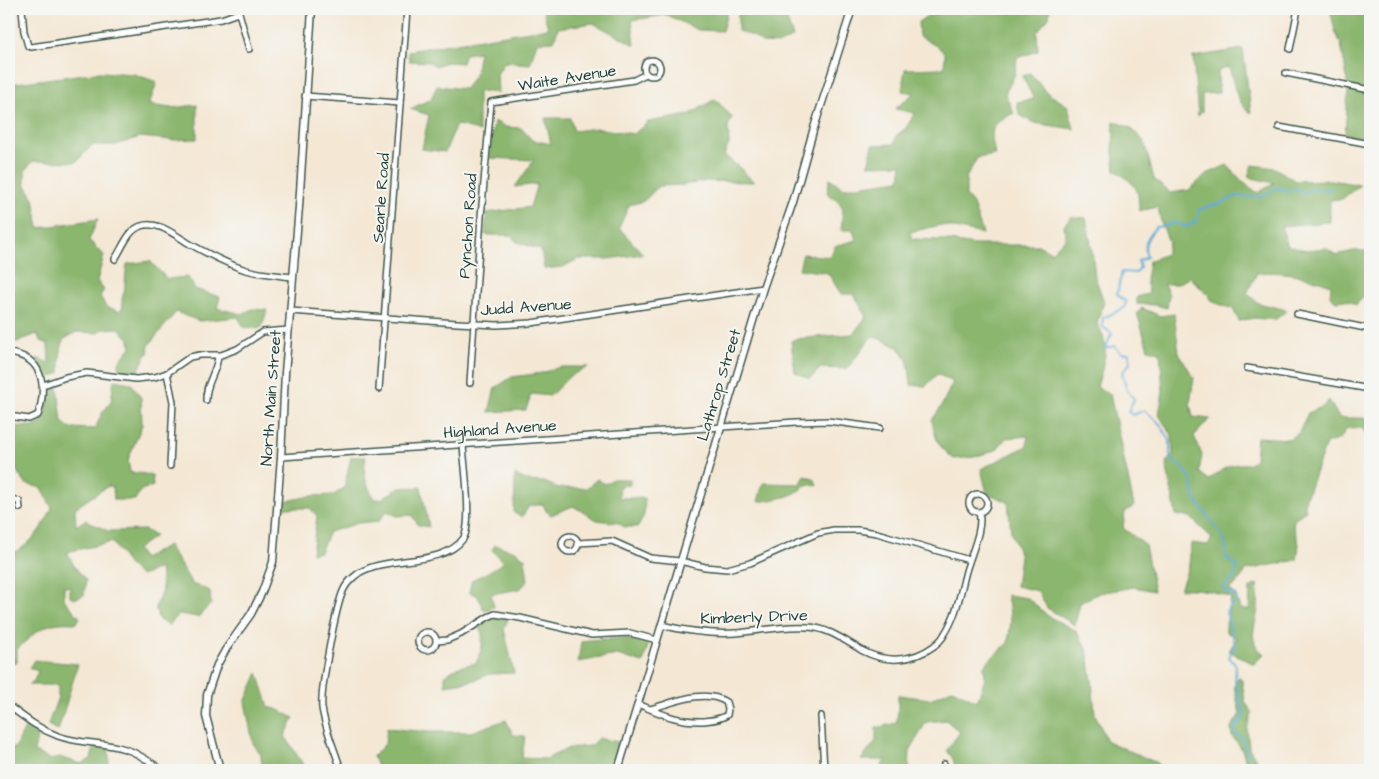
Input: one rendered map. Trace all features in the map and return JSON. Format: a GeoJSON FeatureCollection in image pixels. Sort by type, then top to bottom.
{"type":"FeatureCollection","features":[{"type":"Feature","properties":{"kind":"street"},"geometry":{"type":"LineString","coordinates":[[22,9],[27,45],[31,47],[221,19],[238,11],[249,49]]}},
{"type":"Feature","properties":{"kind":"street","name":"North Main Street"},"geometry":{"type":"LineString","coordinates":[[220,770],[206,716],[207,694],[222,657],[251,614],[269,575],[275,541],[312,9]]}},
{"type":"Feature","properties":{"kind":"street","name":"Searle Road"},"geometry":{"type":"LineString","coordinates":[[379,390],[407,9]]}},
{"type":"Feature","properties":{"kind":"street","name":"Lathrop Street"},"geometry":{"type":"LineString","coordinates":[[618,770],[763,288],[793,202],[813,131],[852,9]]}},
{"type":"Feature","properties":{"kind":"street"},"geometry":{"type":"LineString","coordinates":[[1290,49],[1298,9]]}},
{"type":"Feature","properties":{"kind":"street"},"geometry":{"type":"LineString","coordinates":[[1286,73],[1370,90]]}},
{"type":"Feature","properties":{"kind":"street","name":"Waite Avenue"},"geometry":{"type":"LineString","coordinates":[[491,102],[634,80],[646,74]]}},
{"type":"Feature","properties":{"kind":"street"},"geometry":{"type":"LineString","coordinates":[[305,96],[400,103]]}},
{"type":"Feature","properties":{"kind":"street","name":"Pynchon Road"},"geometry":{"type":"LineString","coordinates":[[470,382],[491,102]]}},
{"type":"Feature","properties":{"kind":"street"},"geometry":{"type":"LineString","coordinates":[[1279,127],[1370,144]]}},
{"type":"Feature","properties":{"kind":"street"},"geometry":{"type":"LineString","coordinates":[[115,259],[132,231],[142,225],[157,226],[167,229],[189,244],[236,266],[262,273],[293,277]]}},
{"type":"Feature","properties":{"kind":"street","name":"Judd Avenue"},"geometry":{"type":"LineString","coordinates":[[290,311],[474,324],[531,323],[763,288]]}},
{"type":"Feature","properties":{"kind":"street"},"geometry":{"type":"LineString","coordinates":[[1297,314],[1370,330]]}},
{"type":"Feature","properties":{"kind":"street"},"geometry":{"type":"LineString","coordinates":[[43,385],[66,377],[84,374],[142,379],[153,378],[167,373],[190,357],[200,355],[218,356],[238,348],[264,332],[289,330]]}},
{"type":"Feature","properties":{"kind":"street"},"geometry":{"type":"LineString","coordinates":[[9,353],[18,354],[28,359],[38,370],[43,385],[42,403],[38,415],[29,419],[9,416]]}},
{"type":"Feature","properties":{"kind":"street"},"geometry":{"type":"LineString","coordinates":[[206,400],[206,392],[216,367],[218,356]]}},
{"type":"Feature","properties":{"kind":"street"},"geometry":{"type":"LineString","coordinates":[[1247,368],[1370,389]]}},
{"type":"Feature","properties":{"kind":"street"},"geometry":{"type":"LineString","coordinates":[[167,373],[173,401],[170,466]]}},
{"type":"Feature","properties":{"kind":"street","name":"Highland Avenue"},"geometry":{"type":"LineString","coordinates":[[281,457],[813,421],[880,428]]}},
{"type":"Feature","properties":{"kind":"street"},"geometry":{"type":"LineString","coordinates":[[341,770],[326,724],[322,700],[327,659],[340,599],[349,582],[366,569],[448,551],[464,538],[468,516],[463,445]]}},
{"type":"Feature","properties":{"kind":"street"},"geometry":{"type":"LineString","coordinates":[[9,497],[18,501],[20,508]]}},
{"type":"Feature","properties":{"kind":"street","name":"Kimberly Drive"},"geometry":{"type":"LineString","coordinates":[[661,625],[713,634],[795,626],[815,627],[827,631],[875,656],[891,660],[905,659],[924,653],[943,638],[957,607],[980,526],[981,519],[979,513]]}},
{"type":"Feature","properties":{"kind":"street"},"geometry":{"type":"LineString","coordinates":[[578,543],[612,541],[650,558],[717,569],[739,567],[792,545],[808,536],[826,531],[858,530],[877,533],[969,560]]}},
{"type":"Feature","properties":{"kind":"street"},"geometry":{"type":"LineString","coordinates":[[436,641],[447,640],[461,634],[488,616],[495,614],[592,634],[630,634],[657,640]]}},
{"type":"Feature","properties":{"kind":"street"},"geometry":{"type":"LineString","coordinates":[[638,704],[650,709],[681,721],[716,720],[725,716],[728,710],[726,702],[715,696],[684,699],[650,709]]}},
{"type":"Feature","properties":{"kind":"street"},"geometry":{"type":"LineString","coordinates":[[9,706],[38,728],[45,731],[86,743],[126,749],[138,754],[162,770]]}},
{"type":"Feature","properties":{"kind":"street"},"geometry":{"type":"LineString","coordinates":[[820,716],[824,770]]}},
{"type":"Feature","properties":{"kind":"street"},"geometry":{"type":"LineString","coordinates":[[944,764],[948,770]]}},
{"type":"Feature","properties":{"kind":"green space"},"geometry":{"type":"Polygon","coordinates":[[[543,9],[728,9],[722,31],[698,30],[667,15],[632,20],[635,45],[593,23],[558,28],[554,41],[537,42],[530,64],[505,62],[497,74],[498,93],[478,91],[478,126],[480,132],[456,125],[445,152],[422,149],[429,115],[410,109],[431,99],[437,86],[465,89],[475,74],[479,52],[465,54],[462,63],[446,62],[436,66],[429,62],[409,61],[408,51],[548,28],[543,9]]]}},
{"type":"Feature","properties":{"kind":"green space"},"geometry":{"type":"Polygon","coordinates":[[[738,9],[783,9],[793,37],[780,44],[762,43],[753,36],[738,31],[738,9]]]}},
{"type":"Feature","properties":{"kind":"green space"},"geometry":{"type":"Polygon","coordinates":[[[934,9],[1050,9],[1049,17],[1037,32],[1038,51],[1017,58],[1015,74],[1005,94],[1014,113],[1000,121],[993,129],[992,139],[995,155],[977,158],[966,178],[966,196],[973,204],[983,234],[941,225],[910,232],[912,239],[943,240],[974,245],[1038,245],[1051,252],[1066,238],[1064,225],[1071,217],[1086,218],[1095,277],[1104,302],[1097,323],[1104,340],[1105,355],[1097,387],[1110,394],[1134,506],[1125,512],[1123,528],[1145,545],[1154,591],[1134,587],[1099,593],[1080,603],[1075,625],[1047,608],[1038,591],[1016,586],[1020,556],[1011,532],[1008,502],[987,493],[981,469],[1027,446],[1028,436],[1006,438],[996,450],[974,457],[954,459],[938,442],[932,420],[941,407],[953,382],[937,374],[926,386],[911,385],[906,357],[898,348],[872,336],[847,369],[821,368],[810,379],[795,372],[791,341],[795,339],[853,334],[866,317],[854,294],[841,294],[828,273],[799,269],[803,254],[830,257],[835,246],[856,240],[853,230],[841,230],[843,208],[827,193],[830,178],[843,188],[900,180],[902,164],[868,165],[873,145],[894,144],[897,135],[906,128],[915,113],[895,109],[914,93],[902,91],[905,69],[944,68],[945,54],[938,47],[919,36],[918,22],[935,11],[934,9]]]}},
{"type":"Feature","properties":{"kind":"green space"},"geometry":{"type":"Polygon","coordinates":[[[1330,9],[1366,9],[1370,20],[1370,137],[1345,135],[1348,92],[1346,72],[1341,44],[1335,31],[1330,9]]]}},
{"type":"Feature","properties":{"kind":"green space"},"geometry":{"type":"Polygon","coordinates":[[[1243,49],[1251,113],[1238,98],[1229,67],[1218,71],[1219,93],[1202,94],[1202,112],[1198,116],[1193,57],[1243,49]]]}},
{"type":"Feature","properties":{"kind":"green space"},"geometry":{"type":"Polygon","coordinates":[[[100,72],[134,74],[157,82],[149,105],[171,108],[197,105],[197,139],[172,140],[140,137],[116,145],[92,145],[76,162],[33,161],[25,171],[25,184],[34,198],[39,228],[98,219],[89,240],[104,255],[97,281],[104,290],[100,296],[106,307],[119,311],[123,307],[122,300],[127,264],[150,261],[167,279],[188,277],[195,289],[220,297],[217,308],[242,314],[252,309],[267,310],[262,327],[257,329],[244,327],[238,317],[199,321],[176,312],[149,345],[148,354],[145,356],[138,372],[120,371],[119,362],[131,347],[129,339],[119,328],[103,329],[98,333],[76,332],[63,340],[60,373],[48,378],[37,358],[49,363],[48,344],[41,341],[37,334],[9,345],[9,84],[100,72]]]}},
{"type":"Feature","properties":{"kind":"green space"},"geometry":{"type":"Polygon","coordinates":[[[1030,73],[1046,92],[1068,106],[1074,129],[1034,123],[1019,115],[1017,102],[1034,99],[1022,76],[1030,73]]]}},
{"type":"Feature","properties":{"kind":"green space"},"geometry":{"type":"Polygon","coordinates":[[[715,99],[732,117],[728,126],[729,144],[724,155],[754,182],[706,181],[684,185],[659,186],[644,201],[629,205],[619,228],[643,254],[607,259],[578,259],[563,267],[544,269],[541,250],[517,242],[510,235],[485,235],[487,213],[530,207],[537,184],[515,187],[534,160],[489,158],[494,121],[506,127],[521,128],[532,140],[551,144],[545,118],[570,118],[574,131],[596,128],[634,134],[648,122],[689,115],[715,99]]]}},
{"type":"Feature","properties":{"kind":"green space"},"geometry":{"type":"Polygon","coordinates":[[[1114,121],[1131,128],[1144,141],[1154,179],[1170,193],[1189,190],[1207,174],[1227,165],[1244,183],[1258,193],[1274,183],[1248,177],[1252,165],[1275,168],[1296,181],[1331,180],[1360,185],[1342,199],[1330,200],[1330,222],[1281,226],[1288,246],[1307,250],[1326,248],[1336,255],[1353,251],[1367,251],[1366,270],[1370,273],[1370,292],[1356,305],[1346,300],[1336,301],[1330,296],[1331,285],[1295,274],[1267,272],[1257,273],[1247,293],[1258,303],[1287,310],[1275,320],[1254,318],[1239,321],[1233,309],[1213,302],[1190,277],[1178,284],[1164,284],[1169,295],[1167,308],[1156,305],[1137,304],[1137,297],[1149,293],[1146,280],[1149,261],[1166,254],[1169,242],[1161,222],[1158,207],[1139,211],[1137,191],[1127,179],[1115,170],[1113,152],[1114,121]]]}},
{"type":"Feature","properties":{"kind":"green space"},"geometry":{"type":"Polygon","coordinates":[[[1142,308],[1160,316],[1174,314],[1179,353],[1194,378],[1190,403],[1193,417],[1210,419],[1194,436],[1202,455],[1199,472],[1209,480],[1227,467],[1236,464],[1249,464],[1255,459],[1257,437],[1289,439],[1299,433],[1308,413],[1324,406],[1329,400],[1339,418],[1370,418],[1370,440],[1362,428],[1347,428],[1340,439],[1326,444],[1304,503],[1306,510],[1294,520],[1293,526],[1299,544],[1297,560],[1247,570],[1235,585],[1229,589],[1236,595],[1240,609],[1249,610],[1250,588],[1257,584],[1258,605],[1253,633],[1255,644],[1264,654],[1254,664],[1229,651],[1237,638],[1226,632],[1231,598],[1206,590],[1180,589],[1189,565],[1191,543],[1208,545],[1212,538],[1190,517],[1176,515],[1166,462],[1173,455],[1172,436],[1159,415],[1163,392],[1160,352],[1148,349],[1137,313],[1142,308]]]}},
{"type":"Feature","properties":{"kind":"green space"},"geometry":{"type":"Polygon","coordinates":[[[560,367],[588,367],[570,376],[550,396],[531,394],[526,410],[489,412],[495,388],[512,377],[542,373],[560,367]]]}},
{"type":"Feature","properties":{"kind":"green space"},"geometry":{"type":"Polygon","coordinates":[[[114,380],[131,383],[141,398],[142,425],[128,460],[130,472],[152,475],[153,486],[141,490],[135,500],[114,500],[113,488],[108,486],[75,508],[76,526],[85,520],[108,531],[145,530],[155,536],[137,549],[143,559],[168,545],[192,584],[210,591],[211,604],[198,617],[179,614],[169,625],[159,620],[155,608],[162,590],[160,568],[141,576],[131,568],[112,542],[67,552],[74,566],[86,580],[84,595],[74,599],[70,596],[70,587],[64,586],[64,599],[80,618],[76,623],[57,623],[37,631],[17,649],[17,663],[9,663],[9,554],[23,547],[35,536],[52,508],[42,488],[26,484],[19,475],[12,459],[9,458],[9,426],[31,426],[41,423],[46,412],[49,391],[58,387],[62,422],[70,428],[95,429],[102,413],[111,402],[114,380]]]}},
{"type":"Feature","properties":{"kind":"green space"},"geometry":{"type":"Polygon","coordinates":[[[351,457],[366,457],[364,469],[374,499],[381,499],[399,488],[421,487],[429,527],[418,525],[412,515],[397,516],[387,511],[379,521],[358,523],[329,532],[320,552],[312,553],[317,516],[310,508],[284,508],[283,502],[310,496],[334,495],[344,488],[351,457]]]}},
{"type":"Feature","properties":{"kind":"green space"},"geometry":{"type":"Polygon","coordinates":[[[515,475],[528,481],[544,482],[558,488],[587,488],[597,479],[605,484],[613,479],[630,479],[630,485],[620,486],[619,498],[645,498],[644,515],[638,527],[624,527],[619,523],[597,520],[573,506],[551,515],[546,511],[543,504],[529,506],[522,517],[514,513],[515,475]]]}},
{"type":"Feature","properties":{"kind":"green space"},"geometry":{"type":"Polygon","coordinates":[[[805,476],[814,478],[817,485],[805,485],[796,493],[758,502],[763,483],[800,484],[805,476]]]}},
{"type":"Feature","properties":{"kind":"green space"},"geometry":{"type":"Polygon","coordinates":[[[495,545],[515,551],[525,558],[528,581],[520,589],[491,594],[494,607],[484,611],[478,596],[469,592],[472,580],[504,562],[492,550],[495,545]]]}},
{"type":"Feature","properties":{"kind":"green space"},"geometry":{"type":"Polygon","coordinates":[[[1007,595],[1028,598],[1048,616],[1076,631],[1087,649],[1095,714],[1107,741],[1157,763],[1162,770],[956,770],[953,759],[947,750],[960,732],[946,720],[926,722],[910,751],[909,770],[879,770],[885,760],[861,760],[876,741],[876,728],[896,723],[898,695],[930,699],[952,689],[977,701],[985,679],[984,665],[1008,643],[1011,621],[1007,595]]]}},
{"type":"Feature","properties":{"kind":"green space"},"geometry":{"type":"Polygon","coordinates":[[[493,618],[508,619],[504,629],[514,673],[490,674],[472,681],[445,685],[445,675],[459,667],[476,663],[482,645],[480,626],[493,618]]]}},
{"type":"Feature","properties":{"kind":"green space"},"geometry":{"type":"Polygon","coordinates":[[[622,638],[649,642],[643,663],[617,655],[578,662],[581,642],[622,638]]]}},
{"type":"Feature","properties":{"kind":"green space"},"geometry":{"type":"Polygon","coordinates":[[[34,660],[78,664],[58,731],[48,725],[58,697],[58,685],[28,685],[34,681],[38,671],[29,668],[34,660]]]}},
{"type":"Feature","properties":{"kind":"green space"},"geometry":{"type":"Polygon","coordinates":[[[258,673],[269,707],[294,718],[285,736],[305,770],[262,770],[261,755],[253,743],[245,702],[258,673]]]}},
{"type":"Feature","properties":{"kind":"green space"},"geometry":{"type":"Polygon","coordinates":[[[1239,676],[1242,681],[1245,701],[1252,713],[1247,729],[1249,748],[1263,770],[1244,770],[1243,752],[1232,737],[1231,728],[1240,714],[1234,686],[1239,676]]]}},
{"type":"Feature","properties":{"kind":"green space"},"geometry":{"type":"Polygon","coordinates":[[[506,720],[513,735],[525,736],[522,758],[546,759],[569,748],[590,746],[598,738],[618,742],[612,770],[585,766],[582,770],[574,768],[574,770],[378,770],[373,756],[385,744],[387,728],[429,732],[471,732],[506,720]]]}},
{"type":"Feature","properties":{"kind":"green space"},"geometry":{"type":"Polygon","coordinates":[[[26,726],[38,732],[34,752],[52,760],[59,757],[82,764],[91,759],[94,747],[109,749],[109,766],[116,770],[9,770],[9,747],[15,748],[26,726]]]}},
{"type":"Feature","properties":{"kind":"waterway"},"geometry":{"type":"LineString","coordinates":[[1252,770],[1242,737],[1235,734],[1234,728],[1244,716],[1235,681],[1236,666],[1229,657],[1235,646],[1226,612],[1237,601],[1235,596],[1225,591],[1224,586],[1234,579],[1237,565],[1227,560],[1225,540],[1195,499],[1191,480],[1186,471],[1170,458],[1170,441],[1161,425],[1144,410],[1133,415],[1128,412],[1134,399],[1127,390],[1122,373],[1130,363],[1129,353],[1121,353],[1115,346],[1105,348],[1112,334],[1102,326],[1103,318],[1124,308],[1126,302],[1117,294],[1122,272],[1136,273],[1140,267],[1138,261],[1147,257],[1145,249],[1147,241],[1156,227],[1166,226],[1175,222],[1186,227],[1197,221],[1199,209],[1219,204],[1237,196],[1261,197],[1278,187],[1286,191],[1298,189],[1304,194],[1309,190],[1332,189]]}}]}
